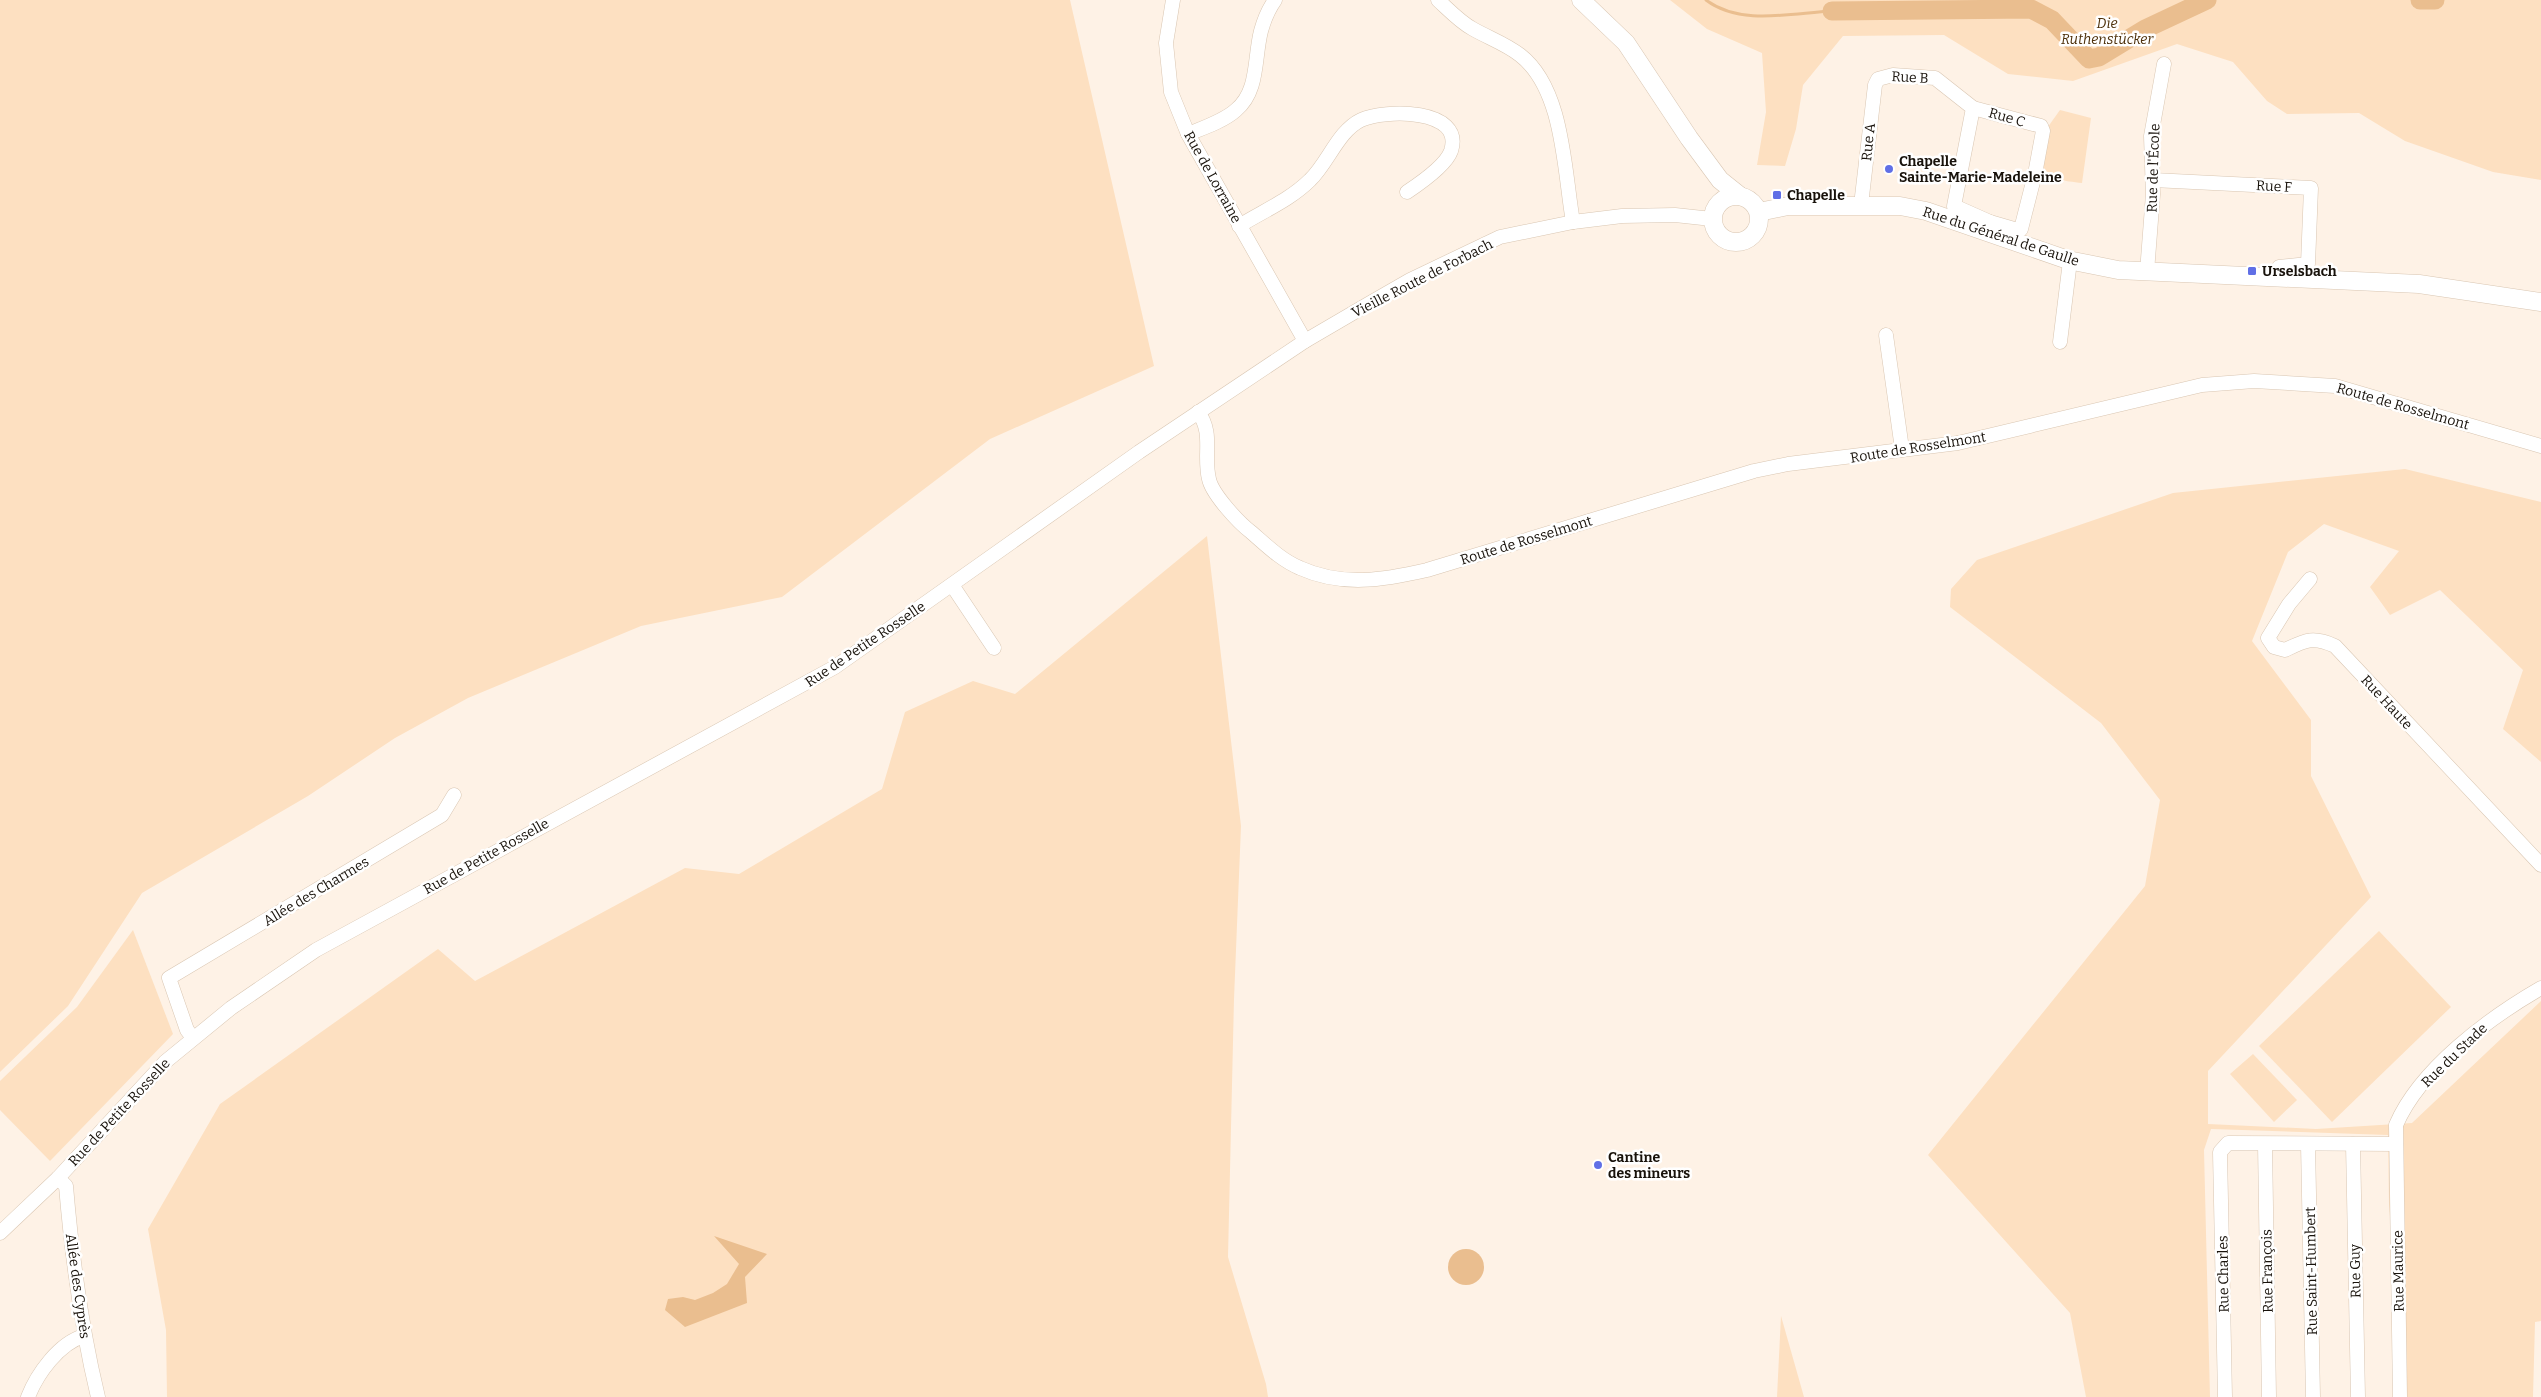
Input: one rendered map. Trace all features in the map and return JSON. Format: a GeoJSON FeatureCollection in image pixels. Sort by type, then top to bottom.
{"type":"FeatureCollection","features":[{"type":"Feature","properties":{"kind":"main road"},"geometry":{"type":"LineString","coordinates":[[1581,0],[1626,43],[1720,180],[1755,205],[1759,212],[1757,230],[1744,242],[1726,241],[1714,228],[1712,219],[1720,202],[1726,198],[1740,196]]}},
{"type":"Feature","properties":{"kind":"main road"},"geometry":{"type":"LineString","coordinates":[[1720,180],[1720,202]]}},
{"type":"Feature","properties":{"kind":"main road","name":"Rue du Général de Gaulle"},"geometry":{"type":"LineString","coordinates":[[1759,212],[1788,206],[1900,206],[1988,227],[2070,261],[2118,270],[2419,284],[2541,302]]}},
{"type":"Feature","properties":{"kind":"street","name":"Rue de Lorraine"},"geometry":{"type":"LineString","coordinates":[[1173,0],[1166,43],[1171,92],[1188,134],[1305,341]]}},
{"type":"Feature","properties":{"kind":"street"},"geometry":{"type":"LineString","coordinates":[[1188,134],[1235,111],[1246,99],[1252,85],[1260,33],[1267,12],[1275,0]]}},
{"type":"Feature","properties":{"kind":"street"},"geometry":{"type":"LineString","coordinates":[[1438,0],[1472,29],[1504,44],[1521,56],[1535,70],[1547,88],[1561,142],[1573,222]]}},
{"type":"Feature","properties":{"kind":"street","name":"Rue de l'École"},"geometry":{"type":"LineString","coordinates":[[2147,272],[2153,180],[2151,136],[2164,64]]}},
{"type":"Feature","properties":{"kind":"street","name":"Rue B"},"geometry":{"type":"LineString","coordinates":[[1878,79],[1893,75],[1935,78],[1973,108]]}},
{"type":"Feature","properties":{"kind":"street","name":"Rue A"},"geometry":{"type":"LineString","coordinates":[[1861,205],[1873,91],[1878,79]]}},
{"type":"Feature","properties":{"kind":"street"},"geometry":{"type":"LineString","coordinates":[[1973,108],[1954,206],[1988,227]]}},
{"type":"Feature","properties":{"kind":"street","name":"Rue C"},"geometry":{"type":"LineString","coordinates":[[1973,108],[2041,126],[2043,131],[2035,174],[2021,229],[1988,227]]}},
{"type":"Feature","properties":{"kind":"street"},"geometry":{"type":"LineString","coordinates":[[1239,226],[1294,193],[1323,166],[1350,127],[1361,120],[1378,114],[1429,116],[1446,125],[1452,137],[1451,151],[1444,162],[1407,192]]}},
{"type":"Feature","properties":{"kind":"street","name":"Rue F"},"geometry":{"type":"LineString","coordinates":[[2153,180],[2310,188],[2308,264],[2279,267],[2279,278]]}},
{"type":"Feature","properties":{"kind":"street","name":"Vieille Route de Forbach"},"geometry":{"type":"LineString","coordinates":[[1139,452],[1305,341],[1410,280],[1500,237],[1573,222],[1622,216],[1712,219]]}},
{"type":"Feature","properties":{"kind":"street"},"geometry":{"type":"LineString","coordinates":[[2060,342],[2070,261]]}},
{"type":"Feature","properties":{"kind":"street"},"geometry":{"type":"LineString","coordinates":[[1886,336],[1902,450]]}},
{"type":"Feature","properties":{"kind":"street","name":"Route de Rosselmont"},"geometry":{"type":"LineString","coordinates":[[1198,412],[1208,434],[1209,480],[1235,520],[1280,557],[1299,568],[1325,577],[1358,581],[1384,580],[1427,570],[1754,471],[1788,464],[1958,443],[2202,385],[2254,381],[2335,386],[2541,446]]}},
{"type":"Feature","properties":{"kind":"street","name":"Rue de Petite Rosselle"},"geometry":{"type":"LineString","coordinates":[[0,1233],[58,1178],[144,1082],[193,1038],[231,1008],[316,950],[493,852],[804,685],[858,652],[1139,452]]}},
{"type":"Feature","properties":{"kind":"street","name":"Rue Haute"},"geometry":{"type":"LineString","coordinates":[[2310,579],[2290,604],[2268,638],[2274,646],[2285,650],[2299,643],[2318,638],[2334,646],[2541,865]]}},
{"type":"Feature","properties":{"kind":"street"},"geometry":{"type":"LineString","coordinates":[[952,585],[994,648]]}},
{"type":"Feature","properties":{"kind":"street","name":"Allée des Charmes"},"geometry":{"type":"LineString","coordinates":[[193,1038],[188,1030],[170,978],[442,815],[454,795]]}},
{"type":"Feature","properties":{"kind":"street","name":"Rue du Stade"},"geometry":{"type":"LineString","coordinates":[[2396,1144],[2396,1125],[2403,1109],[2419,1088],[2481,1027],[2508,1007],[2541,988]]}},
{"type":"Feature","properties":{"kind":"street","name":"Rue Charles"},"geometry":{"type":"LineString","coordinates":[[2225,1397],[2220,1152],[2228,1143],[2265,1144]]}},
{"type":"Feature","properties":{"kind":"street"},"geometry":{"type":"LineString","coordinates":[[2265,1144],[2396,1144]]}},
{"type":"Feature","properties":{"kind":"street","name":"Rue François"},"geometry":{"type":"LineString","coordinates":[[2265,1144],[2269,1397]]}},
{"type":"Feature","properties":{"kind":"street","name":"Rue Saint-Humbert"},"geometry":{"type":"LineString","coordinates":[[2308,1144],[2313,1397]]}},
{"type":"Feature","properties":{"kind":"street","name":"Rue Guy"},"geometry":{"type":"LineString","coordinates":[[2353,1144],[2358,1397]]}},
{"type":"Feature","properties":{"kind":"street","name":"Rue Maurice"},"geometry":{"type":"LineString","coordinates":[[2396,1144],[2400,1397]]}},
{"type":"Feature","properties":{"kind":"street","name":"Allée des Cyprès"},"geometry":{"type":"LineString","coordinates":[[58,1178],[66,1186],[73,1261],[84,1336],[98,1397]]}},
{"type":"Feature","properties":{"kind":"street"},"geometry":{"type":"LineString","coordinates":[[28,1397],[46,1366],[73,1340],[84,1336]]}},
{"type":"Feature","properties":{"kind":"green space"},"geometry":{"type":"Polygon","coordinates":[[[0,0],[1070,0],[1154,366],[990,439],[782,597],[641,626],[468,698],[395,738],[308,796],[142,893],[68,1006],[0,1072],[0,0]]]}},
{"type":"Feature","properties":{"kind":"green space","name":"Die Ruthenstücker"},"geometry":{"type":"Polygon","coordinates":[[[1670,0],[2541,0],[2541,180],[2493,172],[2405,141],[2359,113],[2287,114],[2267,101],[2233,62],[2177,44],[2073,81],[2008,74],[1944,35],[1843,36],[1803,85],[1796,129],[1785,166],[1757,165],[1766,112],[1762,53],[1707,29],[1670,0]]]}},
{"type":"Feature","properties":{"kind":"green space"},"geometry":{"type":"Polygon","coordinates":[[[2060,110],[2091,118],[2082,183],[2058,179],[2049,173],[2041,163],[2045,131],[2060,110]]]}},
{"type":"Feature","properties":{"kind":"green space"},"geometry":{"type":"Polygon","coordinates":[[[2405,469],[2541,502],[2541,762],[2503,729],[2523,670],[2440,590],[2390,615],[2370,587],[2399,551],[2324,524],[2288,552],[2252,641],[2311,720],[2311,776],[2371,897],[2208,1071],[2208,1124],[2316,1129],[2412,1123],[2541,1001],[2541,1321],[2535,1322],[2533,1397],[2405,1397],[2389,1204],[2388,1135],[2211,1129],[2204,1150],[2210,1397],[2086,1397],[2070,1313],[1928,1155],[2145,886],[2160,800],[2101,723],[1950,607],[1951,589],[1977,560],[2173,493],[2405,469]]]}},
{"type":"Feature","properties":{"kind":"green space"},"geometry":{"type":"Polygon","coordinates":[[[1207,536],[1241,826],[1234,999],[1228,1257],[1266,1384],[1268,1397],[167,1397],[166,1330],[148,1229],[220,1104],[438,949],[475,981],[685,868],[739,874],[882,789],[905,712],[973,681],[1015,694],[1207,536]]]}},
{"type":"Feature","properties":{"kind":"green space"},"geometry":{"type":"Polygon","coordinates":[[[133,930],[173,1034],[50,1161],[0,1110],[0,1081],[77,1007],[133,930]]]}},
{"type":"Feature","properties":{"kind":"green space"},"geometry":{"type":"Polygon","coordinates":[[[2379,931],[2451,1007],[2332,1122],[2259,1046],[2379,931]]]}},
{"type":"Feature","properties":{"kind":"green space"},"geometry":{"type":"Polygon","coordinates":[[[2253,1054],[2297,1100],[2274,1122],[2230,1074],[2253,1054]]]}},
{"type":"Feature","properties":{"kind":"green space"},"geometry":{"type":"Polygon","coordinates":[[[1781,1316],[1804,1397],[1777,1397],[1781,1316]]]}},
{"type":"Feature","properties":{"kind":"shaded area"},"geometry":{"type":"Polygon","coordinates":[[[714,1236],[767,1254],[745,1277],[747,1303],[685,1327],[665,1310],[668,1299],[683,1297],[695,1300],[713,1293],[727,1284],[739,1264],[714,1236]]]}},
{"type":"Feature","properties":{"kind":"shaded area"},"geometry":{"type":"Polygon","coordinates":[[[1466,1249],[1473,1250],[1479,1254],[1483,1260],[1483,1274],[1479,1280],[1473,1284],[1466,1285],[1459,1284],[1453,1280],[1449,1274],[1448,1267],[1449,1260],[1453,1254],[1459,1250],[1466,1249]]]}},
{"type":"Feature","properties":{"kind":"waterway"},"geometry":{"type":"LineString","coordinates":[[1706,0],[1734,13],[1750,15],[1767,16],[1832,11]]}},
{"type":"Feature","properties":{"kind":"waterway"},"geometry":{"type":"LineString","coordinates":[[1832,11],[2031,9],[2052,20],[2089,59],[2099,57],[2145,29],[2207,0]]}},
{"type":"Feature","properties":{"kind":"waterway"},"geometry":{"type":"LineString","coordinates":[[2420,0],[2435,0]]}},
{"type":"Feature","properties":{"kind":"place","name":"Chapelle Sainte-Marie-Madeleine"},"geometry":{"type":"Point","coordinates":[1889,169]}},
{"type":"Feature","properties":{"kind":"place","name":"Chapelle"},"geometry":{"type":"Point","coordinates":[1777,195]}},
{"type":"Feature","properties":{"kind":"place","name":"Urselsbach"},"geometry":{"type":"Point","coordinates":[2252,271]}},
{"type":"Feature","properties":{"kind":"place","name":"Cantine des mineurs"},"geometry":{"type":"Point","coordinates":[1598,1165]}}]}
